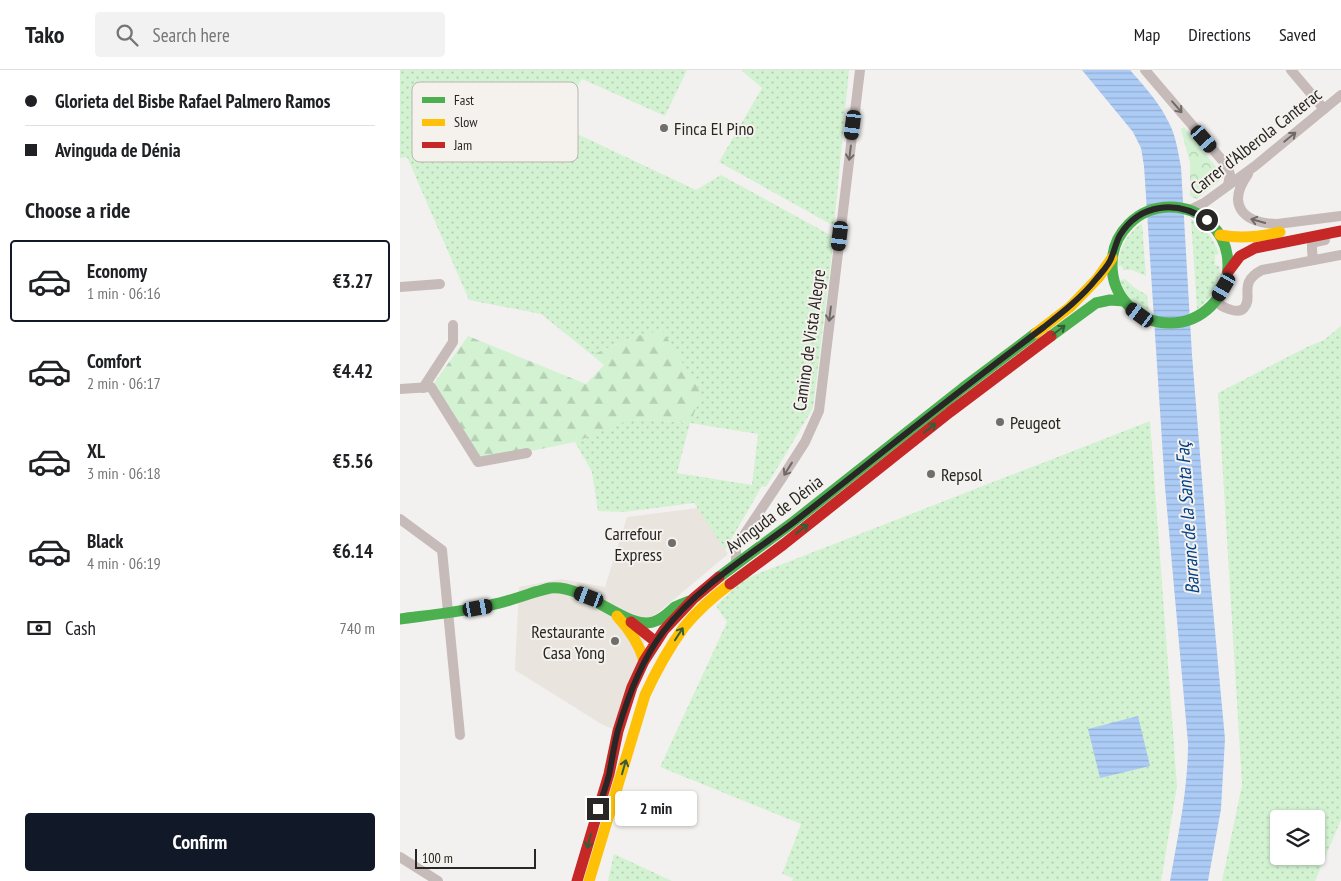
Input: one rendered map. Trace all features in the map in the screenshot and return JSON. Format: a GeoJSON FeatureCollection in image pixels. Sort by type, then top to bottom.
{"type":"FeatureCollection","features":[{"type":"Feature","properties":{"kind":"main road"},"geometry":{"type":"LineString","coordinates":[[1169,207],[1188,210],[1207,220],[1220,234],[1228,256],[1228,272],[1224,287],[1216,301],[1197,317],[1178,323],[1149,320],[1131,309],[1114,283],[1112,258],[1116,243],[1124,229],[1143,213],[1169,207]]}},
{"type":"Feature","properties":{"kind":"main road"},"geometry":{"type":"LineString","coordinates":[[1220,234],[1240,238],[1256,237],[1341,221]]}},
{"type":"Feature","properties":{"kind":"main road"},"geometry":{"type":"LineString","coordinates":[[1228,272],[1240,256],[1248,251],[1282,242],[1341,231]]}},
{"type":"Feature","properties":{"kind":"main road","name":"Avinguda de Dénia"},"geometry":{"type":"LineString","coordinates":[[577,881],[609,774],[618,731],[632,687],[644,661],[664,630],[694,598],[736,564],[792,523],[963,388],[1070,307],[1098,278],[1112,258]]}},
{"type":"Feature","properties":{"kind":"main road","name":"Avinguda de Dénia"},"geometry":{"type":"LineString","coordinates":[[589,881],[645,695],[659,666],[685,626],[714,597],[950,412],[1080,314],[1100,300],[1124,301]]}},
{"type":"Feature","properties":{"kind":"main road"},"geometry":{"type":"LineString","coordinates":[[400,619],[492,605],[550,588],[569,590],[589,597],[613,612],[645,623],[654,622],[662,618],[677,606],[694,598]]}},
{"type":"Feature","properties":{"kind":"main road"},"geometry":{"type":"LineString","coordinates":[[613,612],[637,639],[644,661]]}},
{"type":"Feature","properties":{"kind":"main road"},"geometry":{"type":"LineString","coordinates":[[624,617],[656,642],[657,647],[634,710],[636,725]]}},
{"type":"Feature","properties":{"kind":"street","name":"Camino de Vista Alegre"},"geometry":{"type":"LineString","coordinates":[[736,564],[738,544],[805,442],[819,411],[860,70]]}},
{"type":"Feature","properties":{"kind":"street"},"geometry":{"type":"LineString","coordinates":[[1146,70],[1228,166],[1236,171],[1252,168]]}},
{"type":"Feature","properties":{"kind":"street"},"geometry":{"type":"LineString","coordinates":[[1293,71],[1324,109]]}},
{"type":"Feature","properties":{"kind":"street","name":"Carrer d'Alberola Canterac"},"geometry":{"type":"LineString","coordinates":[[1188,210],[1204,203],[1252,168],[1341,95]]}},
{"type":"Feature","properties":{"kind":"street"},"geometry":{"type":"LineString","coordinates":[[1228,166],[1230,175],[1228,185]]}},
{"type":"Feature","properties":{"kind":"street"},"geometry":{"type":"LineString","coordinates":[[1252,168],[1238,191],[1240,207],[1243,213],[1250,218],[1268,224],[1278,224],[1341,216]]}},
{"type":"Feature","properties":{"kind":"street"},"geometry":{"type":"LineString","coordinates":[[1312,255],[1312,245],[1315,242],[1341,236]]}},
{"type":"Feature","properties":{"kind":"street"},"geometry":{"type":"LineString","coordinates":[[1282,242],[1301,244],[1312,255]]}},
{"type":"Feature","properties":{"kind":"street"},"geometry":{"type":"LineString","coordinates":[[1216,301],[1219,305],[1238,311],[1244,308],[1247,302],[1247,287],[1250,279],[1262,270],[1312,255],[1341,255]]}},
{"type":"Feature","properties":{"kind":"street"},"geometry":{"type":"LineString","coordinates":[[400,287],[440,284]]}},
{"type":"Feature","properties":{"kind":"street"},"geometry":{"type":"LineString","coordinates":[[423,388],[453,342],[453,325]]}},
{"type":"Feature","properties":{"kind":"street"},"geometry":{"type":"LineString","coordinates":[[400,389],[431,388],[478,462],[527,453]]}},
{"type":"Feature","properties":{"kind":"street"},"geometry":{"type":"LineString","coordinates":[[400,519],[442,550],[460,735]]}},
{"type":"Feature","properties":{"kind":"street"},"geometry":{"type":"LineString","coordinates":[[400,856],[438,881]]}},
{"type":"Feature","properties":{"kind":"shaded area"},"geometry":{"type":"Polygon","coordinates":[[[698,508],[728,554],[654,616],[613,729],[603,725],[515,670],[519,587],[561,579],[605,587],[627,517],[698,508]]]}},
{"type":"Feature","properties":{"kind":"green space"},"geometry":{"type":"Polygon","coordinates":[[[400,70],[687,70],[665,116],[582,79],[578,85],[578,82],[412,82],[412,162],[578,162],[578,134],[696,190],[721,175],[834,237],[813,408],[766,487],[762,486],[725,550],[694,503],[624,512],[598,511],[592,472],[572,437],[632,419],[689,423],[633,337],[592,355],[541,314],[469,300],[407,157],[400,158],[400,70]],[[690,423],[677,473],[752,485],[758,434],[690,423]]]}},
{"type":"Feature","properties":{"kind":"green space"},"geometry":{"type":"Polygon","coordinates":[[[741,70],[849,70],[834,226],[719,162],[762,88],[741,70]]]}},
{"type":"Feature","properties":{"kind":"green space"},"geometry":{"type":"Polygon","coordinates":[[[1184,127],[1224,177],[1197,199],[1190,196],[1190,163],[1181,129],[1184,127]]]}},
{"type":"Feature","properties":{"kind":"green space"},"geometry":{"type":"Polygon","coordinates":[[[1191,219],[1201,226],[1212,238],[1219,254],[1215,255],[1215,265],[1220,266],[1218,279],[1211,296],[1197,309],[1191,219]]]}},
{"type":"Feature","properties":{"kind":"green space"},"geometry":{"type":"Polygon","coordinates":[[[1142,223],[1146,276],[1132,270],[1123,270],[1122,266],[1118,266],[1120,253],[1125,242],[1142,223]]]}},
{"type":"Feature","properties":{"kind":"green space"},"geometry":{"type":"Polygon","coordinates":[[[1125,279],[1147,295],[1149,313],[1139,307],[1127,295],[1120,280],[1125,279]]]}},
{"type":"Feature","properties":{"kind":"green space"},"geometry":{"type":"Polygon","coordinates":[[[1341,326],[1341,820],[1325,858],[1325,810],[1270,810],[1270,865],[1322,865],[1315,881],[1222,881],[1242,785],[1218,393],[1324,340],[1341,326]]]}},
{"type":"Feature","properties":{"kind":"green space"},"geometry":{"type":"Polygon","coordinates":[[[662,330],[702,394],[690,423],[632,419],[575,442],[478,462],[431,387],[468,336],[586,384],[604,365],[592,355],[633,337],[662,330]]]}},
{"type":"Feature","properties":{"kind":"green space"},"geometry":{"type":"Polygon","coordinates":[[[1150,421],[1177,786],[1161,881],[792,881],[793,878],[782,874],[801,824],[660,767],[727,622],[716,606],[744,579],[1150,421]]]}},
{"type":"Feature","properties":{"kind":"green space"},"geometry":{"type":"Polygon","coordinates":[[[614,854],[672,881],[608,881],[614,854]]]}},
{"type":"Feature","properties":{"kind":"water","name":"Barranc de la Santa Faç"},"geometry":{"type":"Polygon","coordinates":[[[1082,70],[1130,70],[1151,94],[1171,126],[1181,167],[1192,355],[1225,739],[1221,809],[1208,881],[1170,881],[1184,795],[1188,743],[1165,487],[1144,166],[1141,148],[1133,132],[1082,70]]]}},
{"type":"Feature","properties":{"kind":"water"},"geometry":{"type":"Polygon","coordinates":[[[1138,716],[1150,766],[1100,778],[1088,729],[1138,716]]]}},
{"type":"Feature","properties":{"kind":"traffic: fast"},"geometry":{"type":"LineString","coordinates":[[1170,207],[1192,211],[1211,224],[1224,243],[1228,265],[1224,287],[1211,306],[1192,319],[1170,323],[1148,319],[1129,306],[1116,287],[1112,265],[1116,243],[1129,224],[1148,211],[1170,207]]}},
{"type":"Feature","properties":{"kind":"traffic: fast"},"geometry":{"type":"LineString","coordinates":[[1051,336],[1096,303],[1110,300],[1124,301]]}},
{"type":"Feature","properties":{"kind":"traffic: fast"},"geometry":{"type":"LineString","coordinates":[[719,577],[792,523],[1036,333]]}},
{"type":"Feature","properties":{"kind":"traffic: fast"},"geometry":{"type":"LineString","coordinates":[[400,619],[480,607],[550,588],[564,589],[577,593],[618,614],[642,623],[659,620],[675,607],[689,601]]}},
{"type":"Feature","properties":{"kind":"traffic: slow"},"geometry":{"type":"LineString","coordinates":[[1220,235],[1250,237],[1280,232]]}},
{"type":"Feature","properties":{"kind":"traffic: slow"},"geometry":{"type":"LineString","coordinates":[[1036,333],[1070,307],[1098,278],[1112,258]]}},
{"type":"Feature","properties":{"kind":"traffic: slow"},"geometry":{"type":"LineString","coordinates":[[589,881],[649,686],[668,651],[684,627],[694,615],[730,584]]}},
{"type":"Feature","properties":{"kind":"traffic: slow"},"geometry":{"type":"LineString","coordinates":[[617,616],[640,648],[644,661]]}},
{"type":"Feature","properties":{"kind":"traffic: jam"},"geometry":{"type":"LineString","coordinates":[[1228,272],[1240,256],[1255,248],[1341,231]]}},
{"type":"Feature","properties":{"kind":"traffic: jam"},"geometry":{"type":"LineString","coordinates":[[730,584],[784,544],[950,412],[1051,336]]}},
{"type":"Feature","properties":{"kind":"traffic: jam"},"geometry":{"type":"LineString","coordinates":[[577,881],[609,774],[618,731],[632,687],[644,661],[664,630],[694,598],[719,577]]}},
{"type":"Feature","properties":{"kind":"traffic: jam"},"geometry":{"type":"LineString","coordinates":[[631,622],[656,642]]}},
{"type":"Feature","properties":{"kind":"place","name":"Finca El Pino"},"geometry":{"type":"Point","coordinates":[664,128]}},
{"type":"Feature","properties":{"kind":"place","name":"Peugeot"},"geometry":{"type":"Point","coordinates":[1000,422]}},
{"type":"Feature","properties":{"kind":"place","name":"Repsol"},"geometry":{"type":"Point","coordinates":[931,474]}},
{"type":"Feature","properties":{"kind":"place","name":"Carrefour Express"},"geometry":{"type":"Point","coordinates":[672,543]}},
{"type":"Feature","properties":{"kind":"place","name":"Restaurante Casa Yong"},"geometry":{"type":"Point","coordinates":[615,641]}},
{"type":"Feature","properties":{"kind":"route"},"geometry":{"type":"LineString","coordinates":[[598,809],[609,774],[618,731],[632,687],[644,661],[664,630],[694,598],[1070,307],[1098,278],[1112,258],[1118,238],[1124,229],[1143,213],[1169,207],[1190,210],[1207,220]]}}]}
